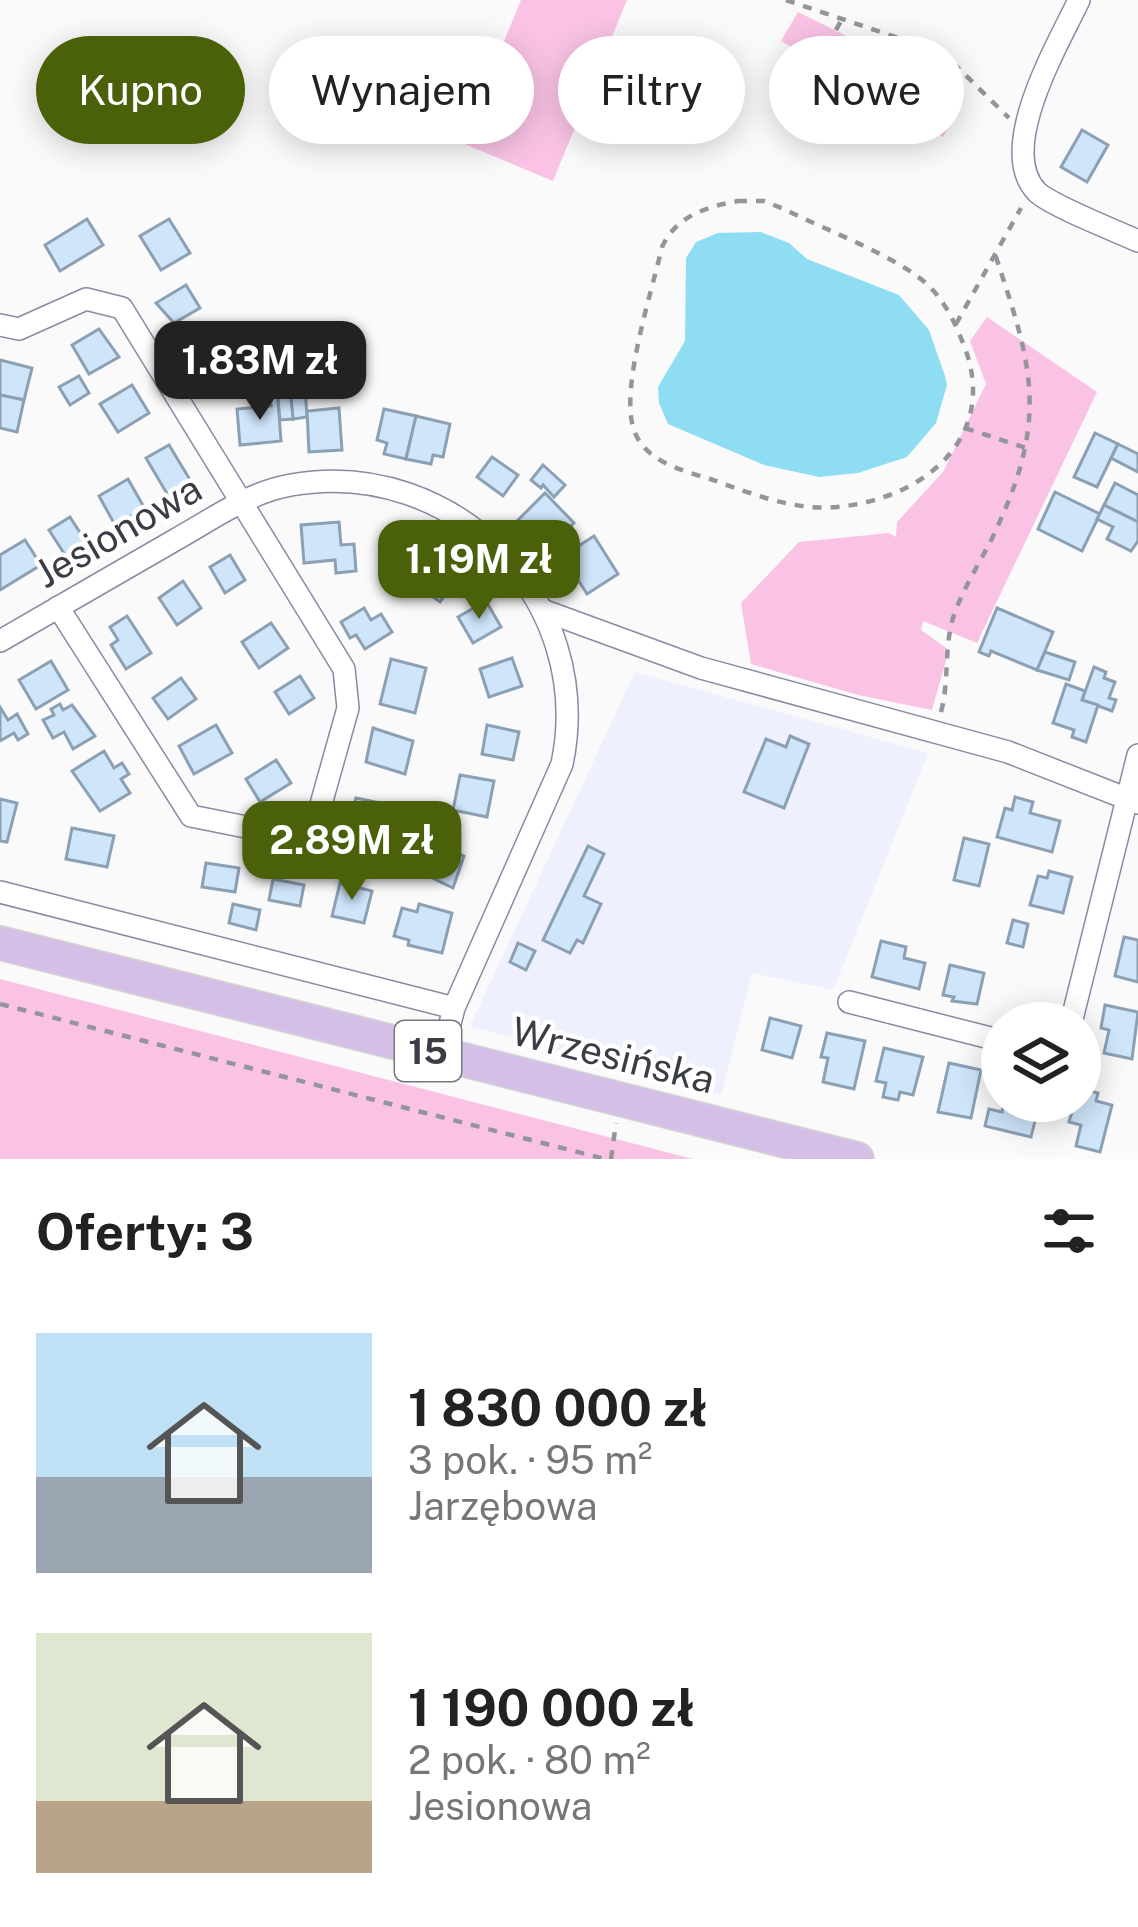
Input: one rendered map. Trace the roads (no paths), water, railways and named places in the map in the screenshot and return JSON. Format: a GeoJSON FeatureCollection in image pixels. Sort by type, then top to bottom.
{"type":"FeatureCollection","features":[{"type":"Feature","properties":{"kind":"main road","name":"Wrzesińska"},"geometry":{"type":"LineString","coordinates":[[0,943],[857,1159]]}},
{"type":"Feature","properties":{"kind":"street"},"geometry":{"type":"LineString","coordinates":[[1079,0],[1027,113],[1027,173],[1038,193],[1138,242]]}},
{"type":"Feature","properties":{"kind":"street"},"geometry":{"type":"LineString","coordinates":[[0,325],[19,329],[86,299],[122,308],[344,669],[347,708],[311,840]]}},
{"type":"Feature","properties":{"kind":"street","name":"Jesionowa"},"geometry":{"type":"LineString","coordinates":[[0,641],[239,503],[290,485],[340,483],[386,488],[421,499],[457,517],[511,560],[545,611],[564,668],[569,703],[562,764],[454,1008],[442,1055]]}},
{"type":"Feature","properties":{"kind":"street"},"geometry":{"type":"LineString","coordinates":[[58,607],[191,816],[405,864]]}},
{"type":"Feature","properties":{"kind":"street"},"geometry":{"type":"LineString","coordinates":[[545,611],[701,668],[1008,752],[1133,801]]}},
{"type":"Feature","properties":{"kind":"street"},"geometry":{"type":"LineString","coordinates":[[1077,1002],[1133,801],[1138,755]]}},
{"type":"Feature","properties":{"kind":"street"},"geometry":{"type":"LineString","coordinates":[[0,892],[454,1008]]}},
{"type":"Feature","properties":{"kind":"street"},"geometry":{"type":"LineString","coordinates":[[849,1002],[981,1035]]}},
{"type":"Feature","properties":{"kind":"water"},"geometry":{"type":"Polygon","coordinates":[[[761,232],[789,243],[807,259],[899,295],[929,330],[947,385],[936,423],[907,457],[858,473],[819,477],[764,465],[668,424],[658,387],[685,341],[686,258],[696,242],[718,233],[761,232]]]}}]}
